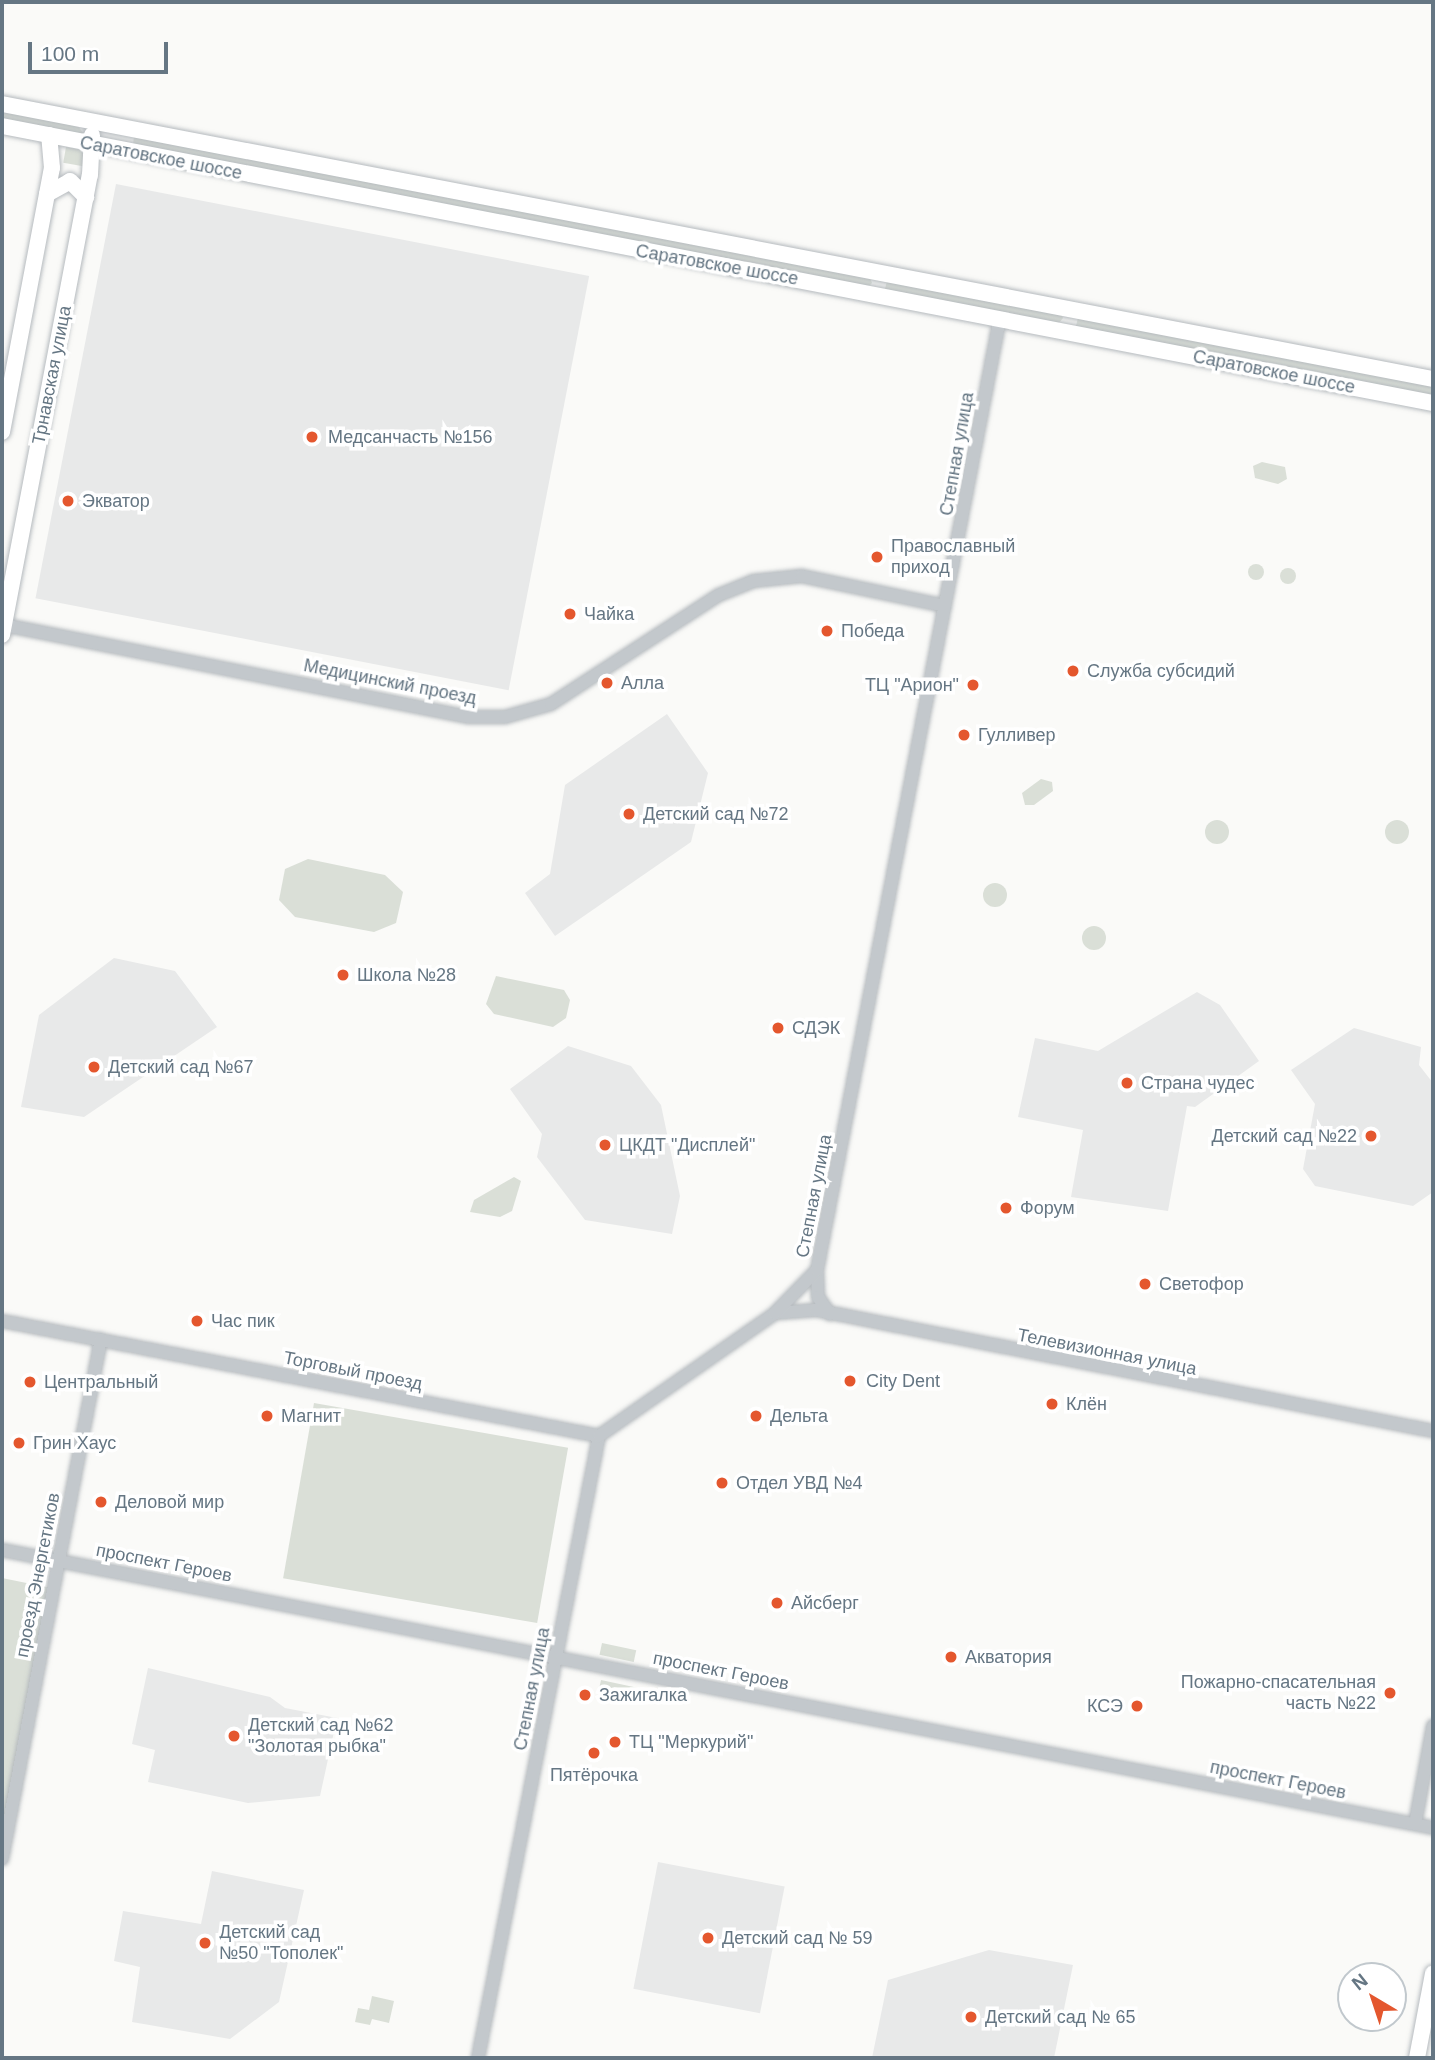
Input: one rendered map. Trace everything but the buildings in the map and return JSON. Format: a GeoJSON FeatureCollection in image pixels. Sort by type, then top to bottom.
{"type":"FeatureCollection","features":[{"type":"Feature","properties":{"kind":"main road","name":"Саратовское шоссе"},"geometry":{"type":"LineString","coordinates":[[2,104],[1070,307],[1433,379]]}},
{"type":"Feature","properties":{"kind":"main road"},"geometry":{"type":"LineString","coordinates":[[81,119],[95,144]]}},
{"type":"Feature","properties":{"kind":"main road","name":"Саратовское шоссе"},"geometry":{"type":"LineString","coordinates":[[2,126],[1433,403]]}},
{"type":"Feature","properties":{"kind":"main road"},"geometry":{"type":"LineString","coordinates":[[122,149],[126,127]]}},
{"type":"Feature","properties":{"kind":"main road"},"geometry":{"type":"LineString","coordinates":[[2,432],[54,154],[49,135]]}},
{"type":"Feature","properties":{"kind":"main road","name":"Трнавская улица"},"geometry":{"type":"LineString","coordinates":[[3,630],[95,144]]}},
{"type":"Feature","properties":{"kind":"main road"},"geometry":{"type":"LineString","coordinates":[[47,194],[69,181],[86,197]]}},
{"type":"Feature","properties":{"kind":"main road"},"geometry":{"type":"LineString","coordinates":[[875,294],[879,272]]}},
{"type":"Feature","properties":{"kind":"main road"},"geometry":{"type":"LineString","coordinates":[[1066,331],[1070,307]]}},
{"type":"Feature","properties":{"kind":"main road"},"geometry":{"type":"LineString","coordinates":[[1417,2058],[1433,1973]]}},
{"type":"Feature","properties":{"kind":"street","name":"Степная улица"},"geometry":{"type":"LineString","coordinates":[[478,2058],[598,1436],[775,1313],[817,1270],[1000,318]]}},
{"type":"Feature","properties":{"kind":"street","name":"Медицинский проезд"},"geometry":{"type":"LineString","coordinates":[[3,630],[468,717],[505,718],[551,704],[719,595],[753,581],[802,576],[945,606]]}},
{"type":"Feature","properties":{"kind":"street"},"geometry":{"type":"LineString","coordinates":[[817,1270],[818,1297],[831,1315]]}},
{"type":"Feature","properties":{"kind":"street","name":"Телевизионная улица"},"geometry":{"type":"LineString","coordinates":[[775,1313],[803,1309],[1433,1431]]}},
{"type":"Feature","properties":{"kind":"street","name":"Торговый проезд"},"geometry":{"type":"LineString","coordinates":[[2,1321],[598,1436]]}},
{"type":"Feature","properties":{"kind":"street","name":"проезд Энергетиков"},"geometry":{"type":"LineString","coordinates":[[2,1859],[101,1339]]}},
{"type":"Feature","properties":{"kind":"street","name":"проспект Героев"},"geometry":{"type":"LineString","coordinates":[[2,1550],[1433,1828]]}},
{"type":"Feature","properties":{"kind":"street"},"geometry":{"type":"LineString","coordinates":[[1415,1824],[1433,1727]]}},
{"type":"Feature","properties":{"kind":"shaded area"},"geometry":{"type":"Polygon","coordinates":[[[2,109],[75,122],[87,138],[2,122],[2,109]]]}},
{"type":"Feature","properties":{"kind":"shaded area"},"geometry":{"type":"Polygon","coordinates":[[[134,136],[870,278],[872,283],[868,287],[133,145],[134,136]]]}},
{"type":"Feature","properties":{"kind":"shaded area"},"geometry":{"type":"Polygon","coordinates":[[[66,147],[89,151],[86,167],[63,163],[66,147]]]}},
{"type":"Feature","properties":{"kind":"shaded area","name":"Медсанчасть №156"},"geometry":{"type":"Polygon","coordinates":[[[116,184],[589,276],[509,690],[35,598],[116,184]]]}},
{"type":"Feature","properties":{"kind":"shaded area"},"geometry":{"type":"Polygon","coordinates":[[[887,281],[1061,314],[1063,318],[1058,324],[885,289],[887,281]]]}},
{"type":"Feature","properties":{"kind":"shaded area"},"geometry":{"type":"Polygon","coordinates":[[[1078,318],[1433,384],[1433,397],[1076,326],[1078,318]]]}},
{"type":"Feature","properties":{"kind":"shaded area"},"geometry":{"type":"Polygon","coordinates":[[[1262,462],[1285,467],[1287,479],[1278,484],[1255,478],[1253,466],[1262,462]]]}},
{"type":"Feature","properties":{"kind":"shaded area"},"geometry":{"type":"Polygon","coordinates":[[[1256,564],[1264,572],[1256,580],[1248,572],[1256,564]]]}},
{"type":"Feature","properties":{"kind":"shaded area"},"geometry":{"type":"Polygon","coordinates":[[[1288,568],[1296,576],[1288,584],[1280,576],[1288,568]]]}},
{"type":"Feature","properties":{"kind":"shaded area","name":"Детский сад №72"},"geometry":{"type":"Polygon","coordinates":[[[667,714],[708,773],[691,842],[555,936],[525,893],[550,874],[565,785],[667,714]]]}},
{"type":"Feature","properties":{"kind":"shaded area"},"geometry":{"type":"Polygon","coordinates":[[[1041,779],[1052,782],[1053,791],[1034,805],[1025,805],[1022,793],[1041,779]]]}},
{"type":"Feature","properties":{"kind":"shaded area"},"geometry":{"type":"Polygon","coordinates":[[[1217,820],[1225,824],[1229,832],[1225,840],[1217,844],[1209,840],[1205,832],[1209,824],[1217,820]]]}},
{"type":"Feature","properties":{"kind":"shaded area"},"geometry":{"type":"Polygon","coordinates":[[[1397,820],[1405,824],[1409,832],[1405,840],[1397,844],[1389,840],[1385,832],[1389,824],[1397,820]]]}},
{"type":"Feature","properties":{"kind":"shaded area"},"geometry":{"type":"Polygon","coordinates":[[[308,859],[385,875],[403,892],[396,923],[374,932],[295,917],[279,900],[285,869],[308,859]]]}},
{"type":"Feature","properties":{"kind":"shaded area"},"geometry":{"type":"Polygon","coordinates":[[[995,883],[1003,887],[1007,895],[1003,903],[995,907],[987,903],[983,895],[987,887],[995,883]]]}},
{"type":"Feature","properties":{"kind":"shaded area"},"geometry":{"type":"Polygon","coordinates":[[[1094,926],[1102,930],[1106,938],[1102,946],[1094,950],[1086,946],[1082,938],[1086,930],[1094,926]]]}},
{"type":"Feature","properties":{"kind":"shaded area","name":"Детский сад №67"},"geometry":{"type":"Polygon","coordinates":[[[114,958],[175,971],[217,1027],[84,1117],[21,1107],[39,1015],[114,958]]]}},
{"type":"Feature","properties":{"kind":"shaded area"},"geometry":{"type":"Polygon","coordinates":[[[496,976],[564,990],[570,1000],[566,1018],[553,1027],[494,1014],[486,1004],[496,976]]]}},
{"type":"Feature","properties":{"kind":"shaded area","name":"Страна чудес"},"geometry":{"type":"Polygon","coordinates":[[[1197,992],[1220,1005],[1259,1061],[1195,1107],[1187,1106],[1168,1211],[1071,1197],[1083,1130],[1018,1117],[1035,1038],[1098,1051],[1197,992]]]}},
{"type":"Feature","properties":{"kind":"shaded area","name":"Детский сад №22"},"geometry":{"type":"Polygon","coordinates":[[[1354,1028],[1421,1047],[1419,1065],[1433,1083],[1433,1192],[1413,1206],[1315,1186],[1303,1169],[1315,1104],[1291,1070],[1354,1028]]]}},
{"type":"Feature","properties":{"kind":"shaded area","name":"ЦКДТ \"Дисплей\""},"geometry":{"type":"Polygon","coordinates":[[[568,1046],[631,1066],[661,1105],[680,1196],[672,1234],[585,1220],[537,1157],[542,1134],[510,1089],[568,1046]]]}},
{"type":"Feature","properties":{"kind":"shaded area"},"geometry":{"type":"Polygon","coordinates":[[[514,1177],[521,1181],[512,1211],[500,1217],[470,1212],[474,1200],[514,1177]]]}},
{"type":"Feature","properties":{"kind":"shaded area"},"geometry":{"type":"Polygon","coordinates":[[[314,1403],[568,1448],[537,1623],[283,1578],[314,1403]]]}},
{"type":"Feature","properties":{"kind":"shaded area"},"geometry":{"type":"Polygon","coordinates":[[[2,1578],[51,1588],[2,1837],[2,1578]]]}},
{"type":"Feature","properties":{"kind":"shaded area"},"geometry":{"type":"Polygon","coordinates":[[[602,1643],[636,1650],[634,1662],[600,1655],[602,1643]]]}},
{"type":"Feature","properties":{"kind":"shaded area","name":"Детский сад №62 \"Золотая рыбка\""},"geometry":{"type":"Polygon","coordinates":[[[148,1668],[270,1697],[285,1708],[337,1718],[320,1796],[248,1803],[148,1782],[155,1750],[132,1744],[148,1668]]]}},
{"type":"Feature","properties":{"kind":"shaded area"},"geometry":{"type":"Polygon","coordinates":[[[601,1680],[661,1693],[659,1701],[599,1689],[601,1680]]]}},
{"type":"Feature","properties":{"kind":"shaded area","name":"Детский сад № 59"},"geometry":{"type":"Polygon","coordinates":[[[658,1862],[785,1887],[760,2013],[633,1989],[658,1862]]]}},
{"type":"Feature","properties":{"kind":"shaded area","name":"Детский сад №50 \"Тополек\""},"geometry":{"type":"Polygon","coordinates":[[[212,1871],[304,1890],[279,2002],[230,2039],[132,2022],[140,1967],[114,1961],[123,1911],[201,1924],[212,1871]]]}},
{"type":"Feature","properties":{"kind":"shaded area","name":"Детский сад № 65"},"geometry":{"type":"Polygon","coordinates":[[[989,1950],[1073,1965],[1054,2058],[872,2058],[888,1980],[989,1950]]]}},
{"type":"Feature","properties":{"kind":"shaded area"},"geometry":{"type":"Polygon","coordinates":[[[372,1996],[394,2001],[389,2023],[372,2019],[370,2025],[355,2022],[358,2008],[369,2010],[372,1996]]]}},
{"type":"Feature","properties":{"kind":"place","name":"Медсанчасть №156"},"geometry":{"type":"Point","coordinates":[312,437]}},
{"type":"Feature","properties":{"kind":"place","name":"Экватор"},"geometry":{"type":"Point","coordinates":[68,501]}},
{"type":"Feature","properties":{"kind":"place","name":"Православный приход"},"geometry":{"type":"Point","coordinates":[877,557]}},
{"type":"Feature","properties":{"kind":"place","name":"Чайка"},"geometry":{"type":"Point","coordinates":[570,614]}},
{"type":"Feature","properties":{"kind":"place","name":"Победа"},"geometry":{"type":"Point","coordinates":[827,631]}},
{"type":"Feature","properties":{"kind":"place","name":"Служба субсидий"},"geometry":{"type":"Point","coordinates":[1073,671]}},
{"type":"Feature","properties":{"kind":"place","name":"Алла"},"geometry":{"type":"Point","coordinates":[607,683]}},
{"type":"Feature","properties":{"kind":"place","name":"ТЦ \"Арион\""},"geometry":{"type":"Point","coordinates":[973,685]}},
{"type":"Feature","properties":{"kind":"place","name":"Гулливер"},"geometry":{"type":"Point","coordinates":[964,735]}},
{"type":"Feature","properties":{"kind":"place","name":"Детский сад №72"},"geometry":{"type":"Point","coordinates":[629,814]}},
{"type":"Feature","properties":{"kind":"place","name":"Школа №28"},"geometry":{"type":"Point","coordinates":[343,975]}},
{"type":"Feature","properties":{"kind":"place","name":"СДЭК"},"geometry":{"type":"Point","coordinates":[778,1028]}},
{"type":"Feature","properties":{"kind":"place","name":"Детский сад №67"},"geometry":{"type":"Point","coordinates":[94,1067]}},
{"type":"Feature","properties":{"kind":"place","name":"Страна чудес"},"geometry":{"type":"Point","coordinates":[1127,1083]}},
{"type":"Feature","properties":{"kind":"place","name":"Детский сад №22"},"geometry":{"type":"Point","coordinates":[1371,1136]}},
{"type":"Feature","properties":{"kind":"place","name":"ЦКДТ \"Дисплей\""},"geometry":{"type":"Point","coordinates":[605,1145]}},
{"type":"Feature","properties":{"kind":"place","name":"Форум"},"geometry":{"type":"Point","coordinates":[1006,1208]}},
{"type":"Feature","properties":{"kind":"place","name":"Светофор"},"geometry":{"type":"Point","coordinates":[1145,1284]}},
{"type":"Feature","properties":{"kind":"place","name":"Час пик"},"geometry":{"type":"Point","coordinates":[197,1321]}},
{"type":"Feature","properties":{"kind":"place","name":"City Dent"},"geometry":{"type":"Point","coordinates":[850,1381]}},
{"type":"Feature","properties":{"kind":"place","name":"Центральный"},"geometry":{"type":"Point","coordinates":[30,1382]}},
{"type":"Feature","properties":{"kind":"place","name":"Клён"},"geometry":{"type":"Point","coordinates":[1052,1404]}},
{"type":"Feature","properties":{"kind":"place","name":"Магнит"},"geometry":{"type":"Point","coordinates":[267,1416]}},
{"type":"Feature","properties":{"kind":"place","name":"Дельта"},"geometry":{"type":"Point","coordinates":[756,1416]}},
{"type":"Feature","properties":{"kind":"place","name":"Грин Хаус"},"geometry":{"type":"Point","coordinates":[19,1443]}},
{"type":"Feature","properties":{"kind":"place","name":"Отдел УВД №4"},"geometry":{"type":"Point","coordinates":[722,1483]}},
{"type":"Feature","properties":{"kind":"place","name":"Деловой мир"},"geometry":{"type":"Point","coordinates":[101,1502]}},
{"type":"Feature","properties":{"kind":"place","name":"Айсберг"},"geometry":{"type":"Point","coordinates":[777,1603]}},
{"type":"Feature","properties":{"kind":"place","name":"Акватория"},"geometry":{"type":"Point","coordinates":[951,1657]}},
{"type":"Feature","properties":{"kind":"place","name":"Пожарно-спасательная часть №22"},"geometry":{"type":"Point","coordinates":[1390,1693]}},
{"type":"Feature","properties":{"kind":"place","name":"Зажигалка"},"geometry":{"type":"Point","coordinates":[585,1695]}},
{"type":"Feature","properties":{"kind":"place","name":"КСЭ"},"geometry":{"type":"Point","coordinates":[1137,1706]}},
{"type":"Feature","properties":{"kind":"place","name":"Детский сад №62 \"Золотая рыбка\""},"geometry":{"type":"Point","coordinates":[234,1736]}},
{"type":"Feature","properties":{"kind":"place","name":"ТЦ \"Меркурий\""},"geometry":{"type":"Point","coordinates":[615,1742]}},
{"type":"Feature","properties":{"kind":"place","name":"Пятёрочка"},"geometry":{"type":"Point","coordinates":[594,1753]}},
{"type":"Feature","properties":{"kind":"place","name":"Детский сад № 59"},"geometry":{"type":"Point","coordinates":[708,1938]}},
{"type":"Feature","properties":{"kind":"place","name":"Детский сад №50 \"Тополек\""},"geometry":{"type":"Point","coordinates":[205,1943]}},
{"type":"Feature","properties":{"kind":"place","name":"Детский сад № 65"},"geometry":{"type":"Point","coordinates":[971,2017]}}]}
